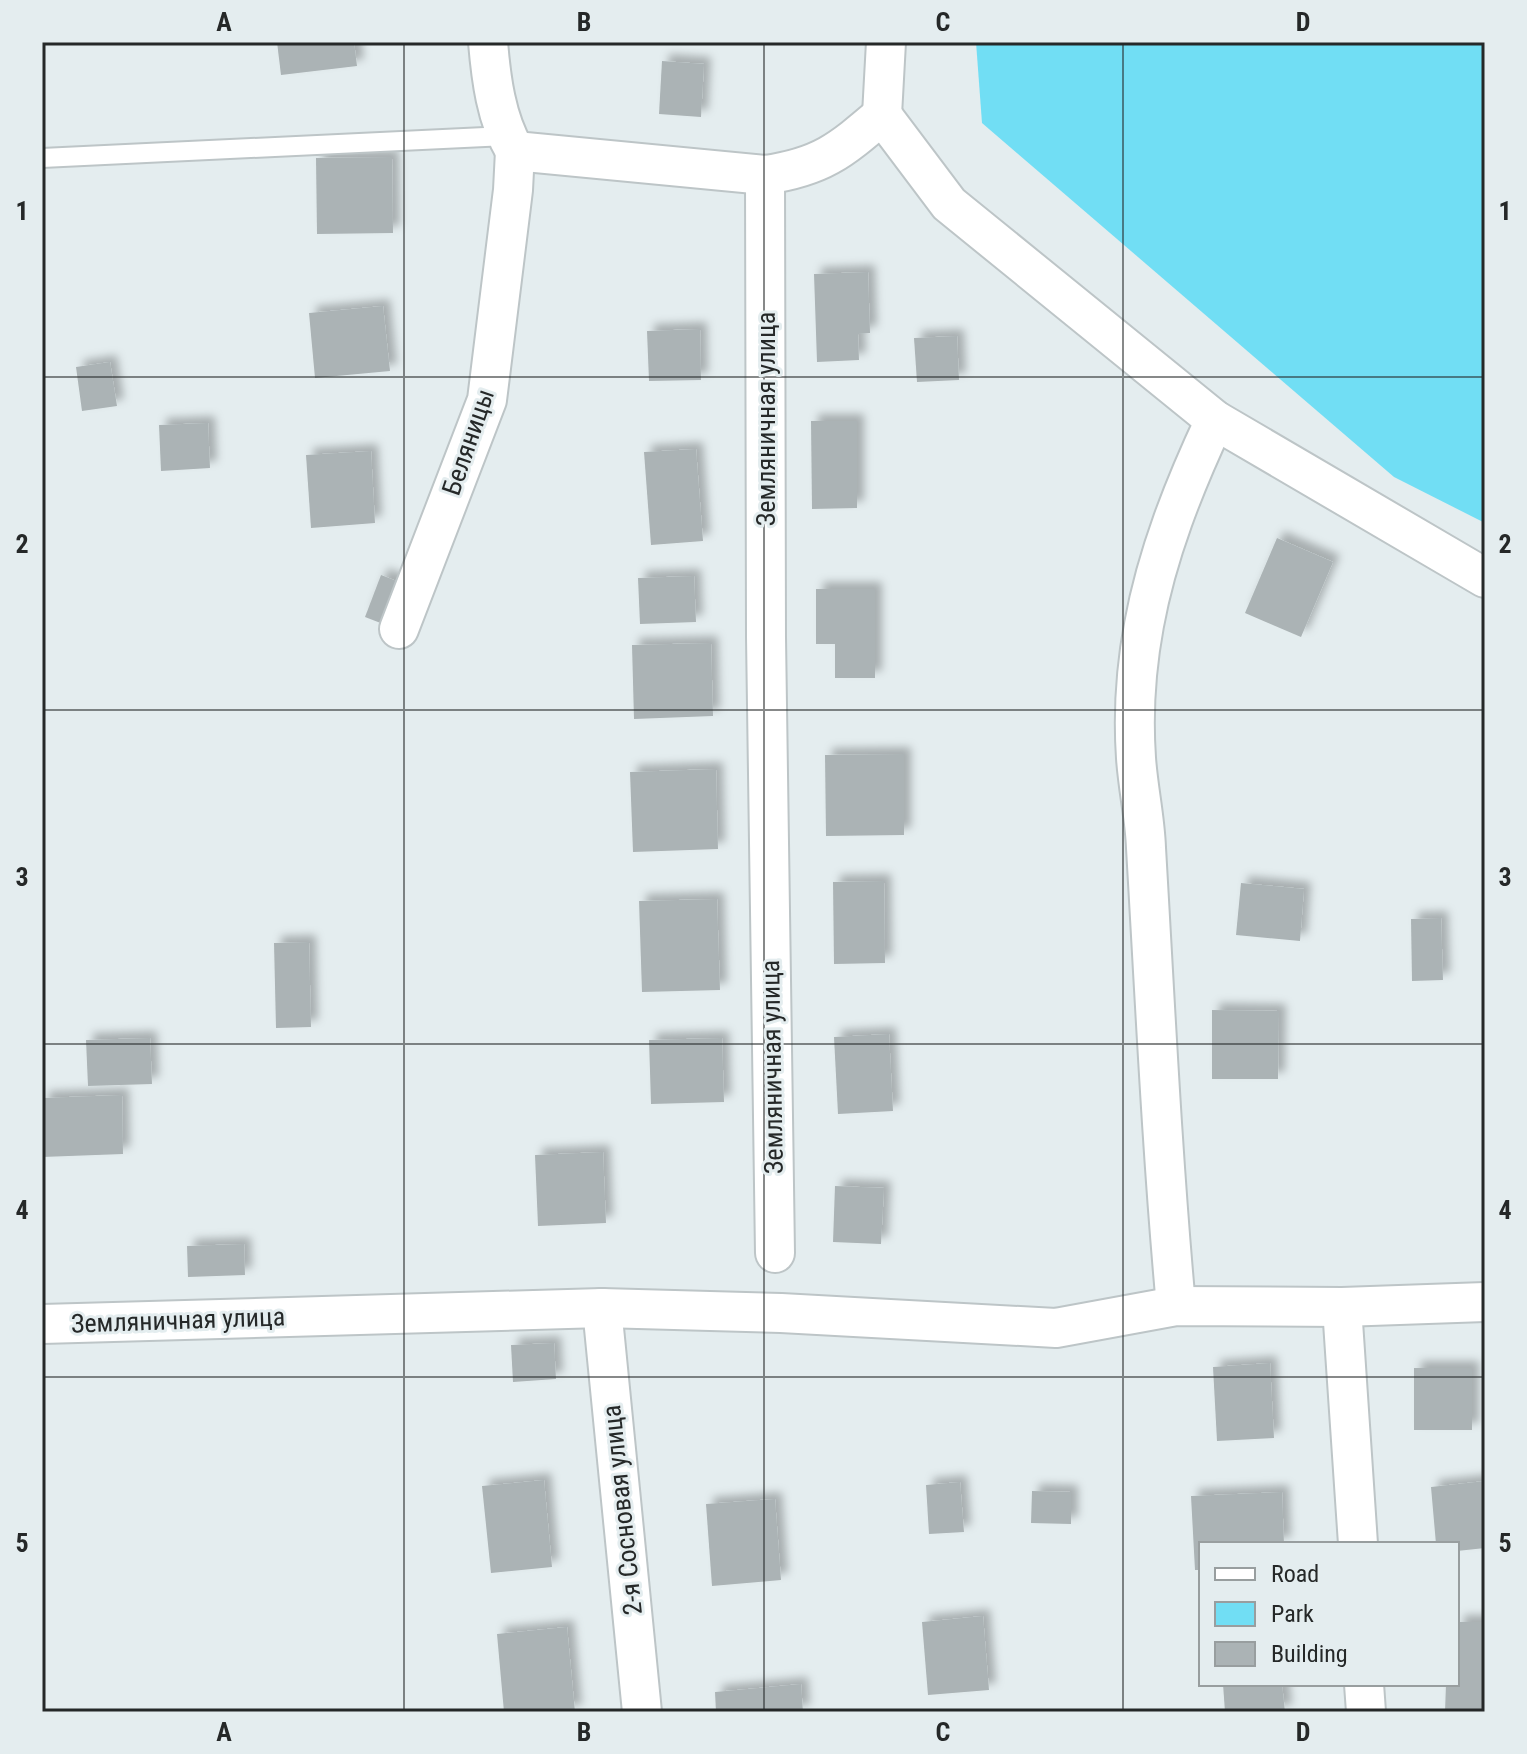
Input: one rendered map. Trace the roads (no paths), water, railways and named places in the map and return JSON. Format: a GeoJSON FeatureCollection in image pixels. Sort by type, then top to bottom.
{"type":"FeatureCollection","features":[{"type":"Feature","properties":{"kind":"street","name":"Беляницы"},"geometry":{"type":"LineString","coordinates":[[399,629],[487,400],[513,190],[510,143],[492,79],[488,42]]}},
{"type":"Feature","properties":{"kind":"street"},"geometry":{"type":"LineString","coordinates":[[886,42],[882,115],[949,204],[1215,420],[1485,578]]}},
{"type":"Feature","properties":{"kind":"street"},"geometry":{"type":"LineString","coordinates":[[510,143],[765,175],[801,170],[844,148],[882,115]]}},
{"type":"Feature","properties":{"kind":"street","name":"Земляничная улица"},"geometry":{"type":"LineString","coordinates":[[765,175],[766,637],[775,1253]]}},
{"type":"Feature","properties":{"kind":"street"},"geometry":{"type":"LineString","coordinates":[[1176,1306],[1161,1141],[1146,844],[1136,756],[1136,682],[1154,580],[1187,480],[1215,420]]}},
{"type":"Feature","properties":{"kind":"street","name":"Земляничная улица"},"geometry":{"type":"LineString","coordinates":[[42,1324],[602,1308],[781,1313],[1056,1328],[1176,1306],[1342,1307],[1485,1302]]}},
{"type":"Feature","properties":{"kind":"street"},"geometry":{"type":"LineString","coordinates":[[1342,1307],[1358,1542]]}},
{"type":"Feature","properties":{"kind":"street","name":"2-я Сосновая улица"},"geometry":{"type":"LineString","coordinates":[[602,1308],[642,1712]]}},
{"type":"Feature","properties":{"kind":"street"},"geometry":{"type":"LineString","coordinates":[[1364,1686],[1366,1712]]}},
{"type":"Feature","properties":{"kind":"lane"},"geometry":{"type":"LineString","coordinates":[[42,158],[510,143]]}}]}
